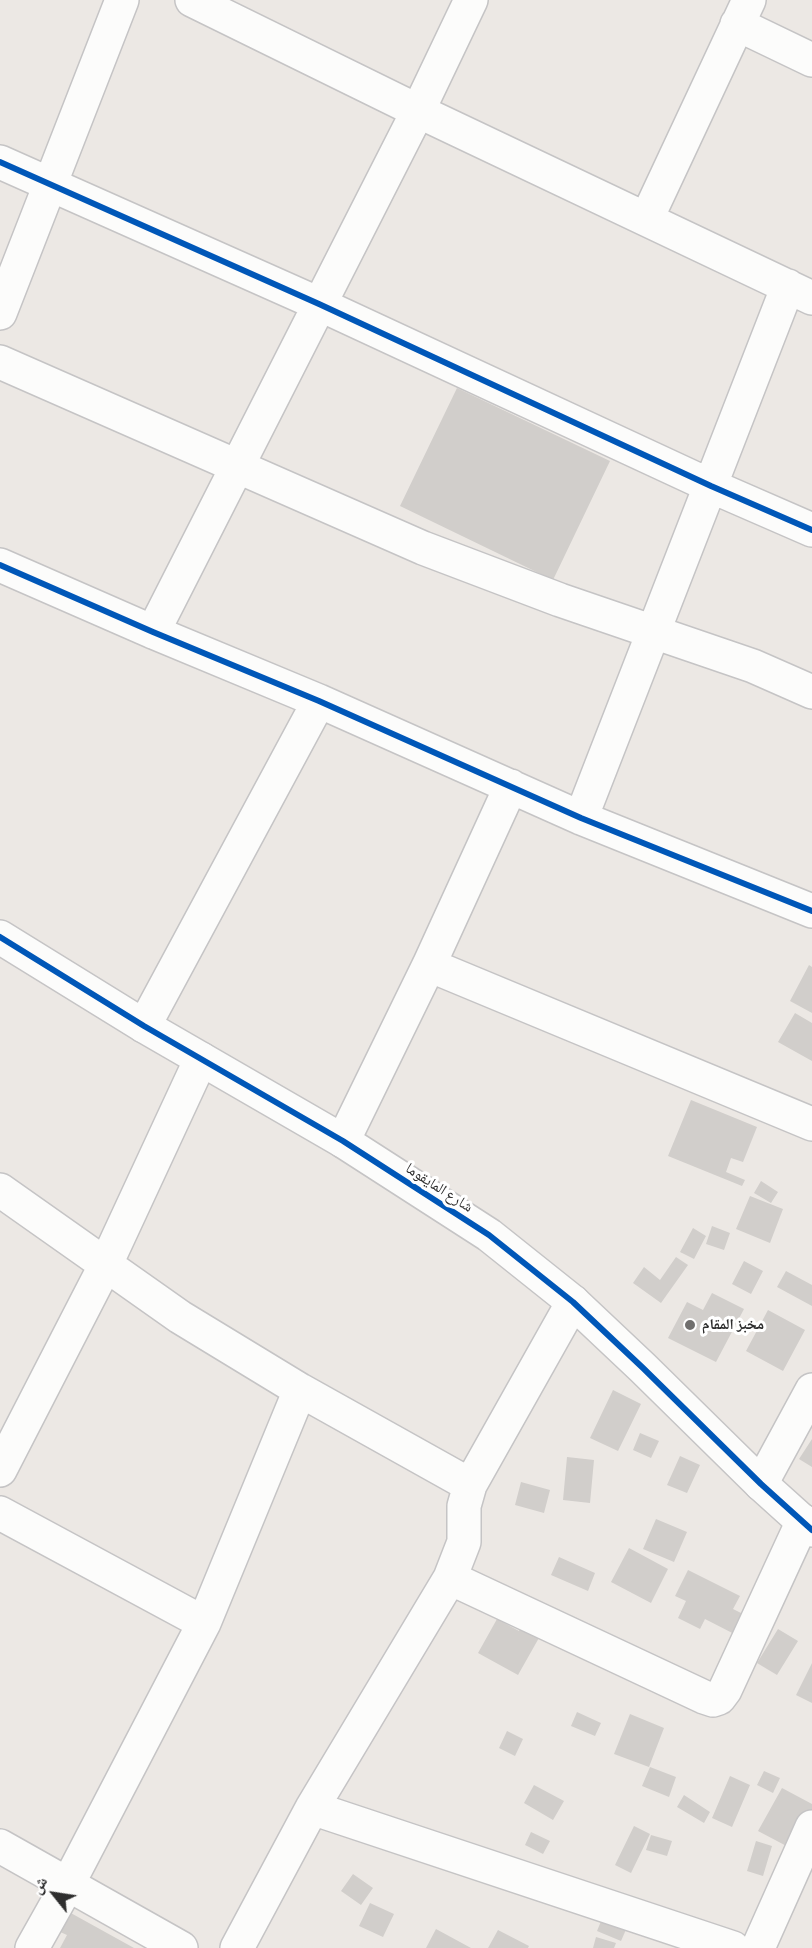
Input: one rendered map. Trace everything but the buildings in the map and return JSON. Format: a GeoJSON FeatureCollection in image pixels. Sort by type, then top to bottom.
{"type":"FeatureCollection","features":[{"type":"Feature","properties":{"kind":"street"},"geometry":{"type":"LineString","coordinates":[[0,313],[122,0]]}},
{"type":"Feature","properties":{"kind":"street"},"geometry":{"type":"LineString","coordinates":[[192,0],[418,111],[800,292],[711,486],[581,818]]}},
{"type":"Feature","properties":{"kind":"street"},"geometry":{"type":"LineString","coordinates":[[153,633],[418,111],[471,0]]}},
{"type":"Feature","properties":{"kind":"street"},"geometry":{"type":"LineString","coordinates":[[646,218],[743,12],[812,60]]}},
{"type":"Feature","properties":{"kind":"street"},"geometry":{"type":"LineString","coordinates":[[0,162],[319,304],[711,486],[812,530]]}},
{"type":"Feature","properties":{"kind":"street"},"geometry":{"type":"LineString","coordinates":[[0,362],[423,548],[560,600],[753,666],[812,692]]}},
{"type":"Feature","properties":{"kind":"street"},"geometry":{"type":"LineString","coordinates":[[0,565],[153,633],[319,701],[581,818],[812,911]]}},
{"type":"Feature","properties":{"kind":"street"},"geometry":{"type":"LineString","coordinates":[[144,1026],[319,701]]}},
{"type":"Feature","properties":{"kind":"street"},"geometry":{"type":"LineString","coordinates":[[343,1141],[429,965],[511,786]]}},
{"type":"Feature","properties":{"kind":"street","name":"شارع المايقوما"},"geometry":{"type":"LineString","coordinates":[[0,937],[144,1026],[343,1141],[489,1235],[573,1302],[761,1484],[808,1526]]}},
{"type":"Feature","properties":{"kind":"street"},"geometry":{"type":"LineString","coordinates":[[429,965],[812,1124]]}},
{"type":"Feature","properties":{"kind":"street"},"geometry":{"type":"LineString","coordinates":[[0,1470],[105,1266],[201,1059]]}},
{"type":"Feature","properties":{"kind":"street"},"geometry":{"type":"LineString","coordinates":[[0,1190],[180,1317],[300,1390],[470,1485]]}},
{"type":"Feature","properties":{"kind":"street"},"geometry":{"type":"LineString","coordinates":[[237,1948],[312,1808],[450,1578],[464,1542],[464,1506],[470,1485],[573,1302]]}},
{"type":"Feature","properties":{"kind":"street"},"geometry":{"type":"LineString","coordinates":[[32,1948],[68,1884],[204,1623],[300,1390]]}},
{"type":"Feature","properties":{"kind":"street"},"geometry":{"type":"LineString","coordinates":[[761,1484],[812,1390]]}},
{"type":"Feature","properties":{"kind":"street"},"geometry":{"type":"LineString","coordinates":[[0,1513],[204,1623]]}},
{"type":"Feature","properties":{"kind":"street"},"geometry":{"type":"LineString","coordinates":[[450,1578],[713,1700],[719,1698],[725,1690],[808,1526]]}},
{"type":"Feature","properties":{"kind":"street"},"geometry":{"type":"LineString","coordinates":[[312,1808],[733,1948]]}},
{"type":"Feature","properties":{"kind":"street"},"geometry":{"type":"LineString","coordinates":[[758,1948],[812,1827]]}},
{"type":"Feature","properties":{"kind":"street"},"geometry":{"type":"LineString","coordinates":[[0,1846],[181,1948]]}},
{"type":"Feature","properties":{"kind":"cycle path"},"geometry":{"type":"LineString","coordinates":[[0,162],[319,304],[711,486],[812,530]]}},
{"type":"Feature","properties":{"kind":"cycle path"},"geometry":{"type":"LineString","coordinates":[[0,565],[319,701],[581,818],[812,911]]}},
{"type":"Feature","properties":{"kind":"cycle path"},"geometry":{"type":"LineString","coordinates":[[0,937],[144,1026],[343,1141],[489,1235],[573,1302],[761,1484],[812,1530]]}},
{"type":"Feature","properties":{"kind":"place","name":"مخبز المقام"},"geometry":{"type":"Point","coordinates":[690,1325]}}]}
